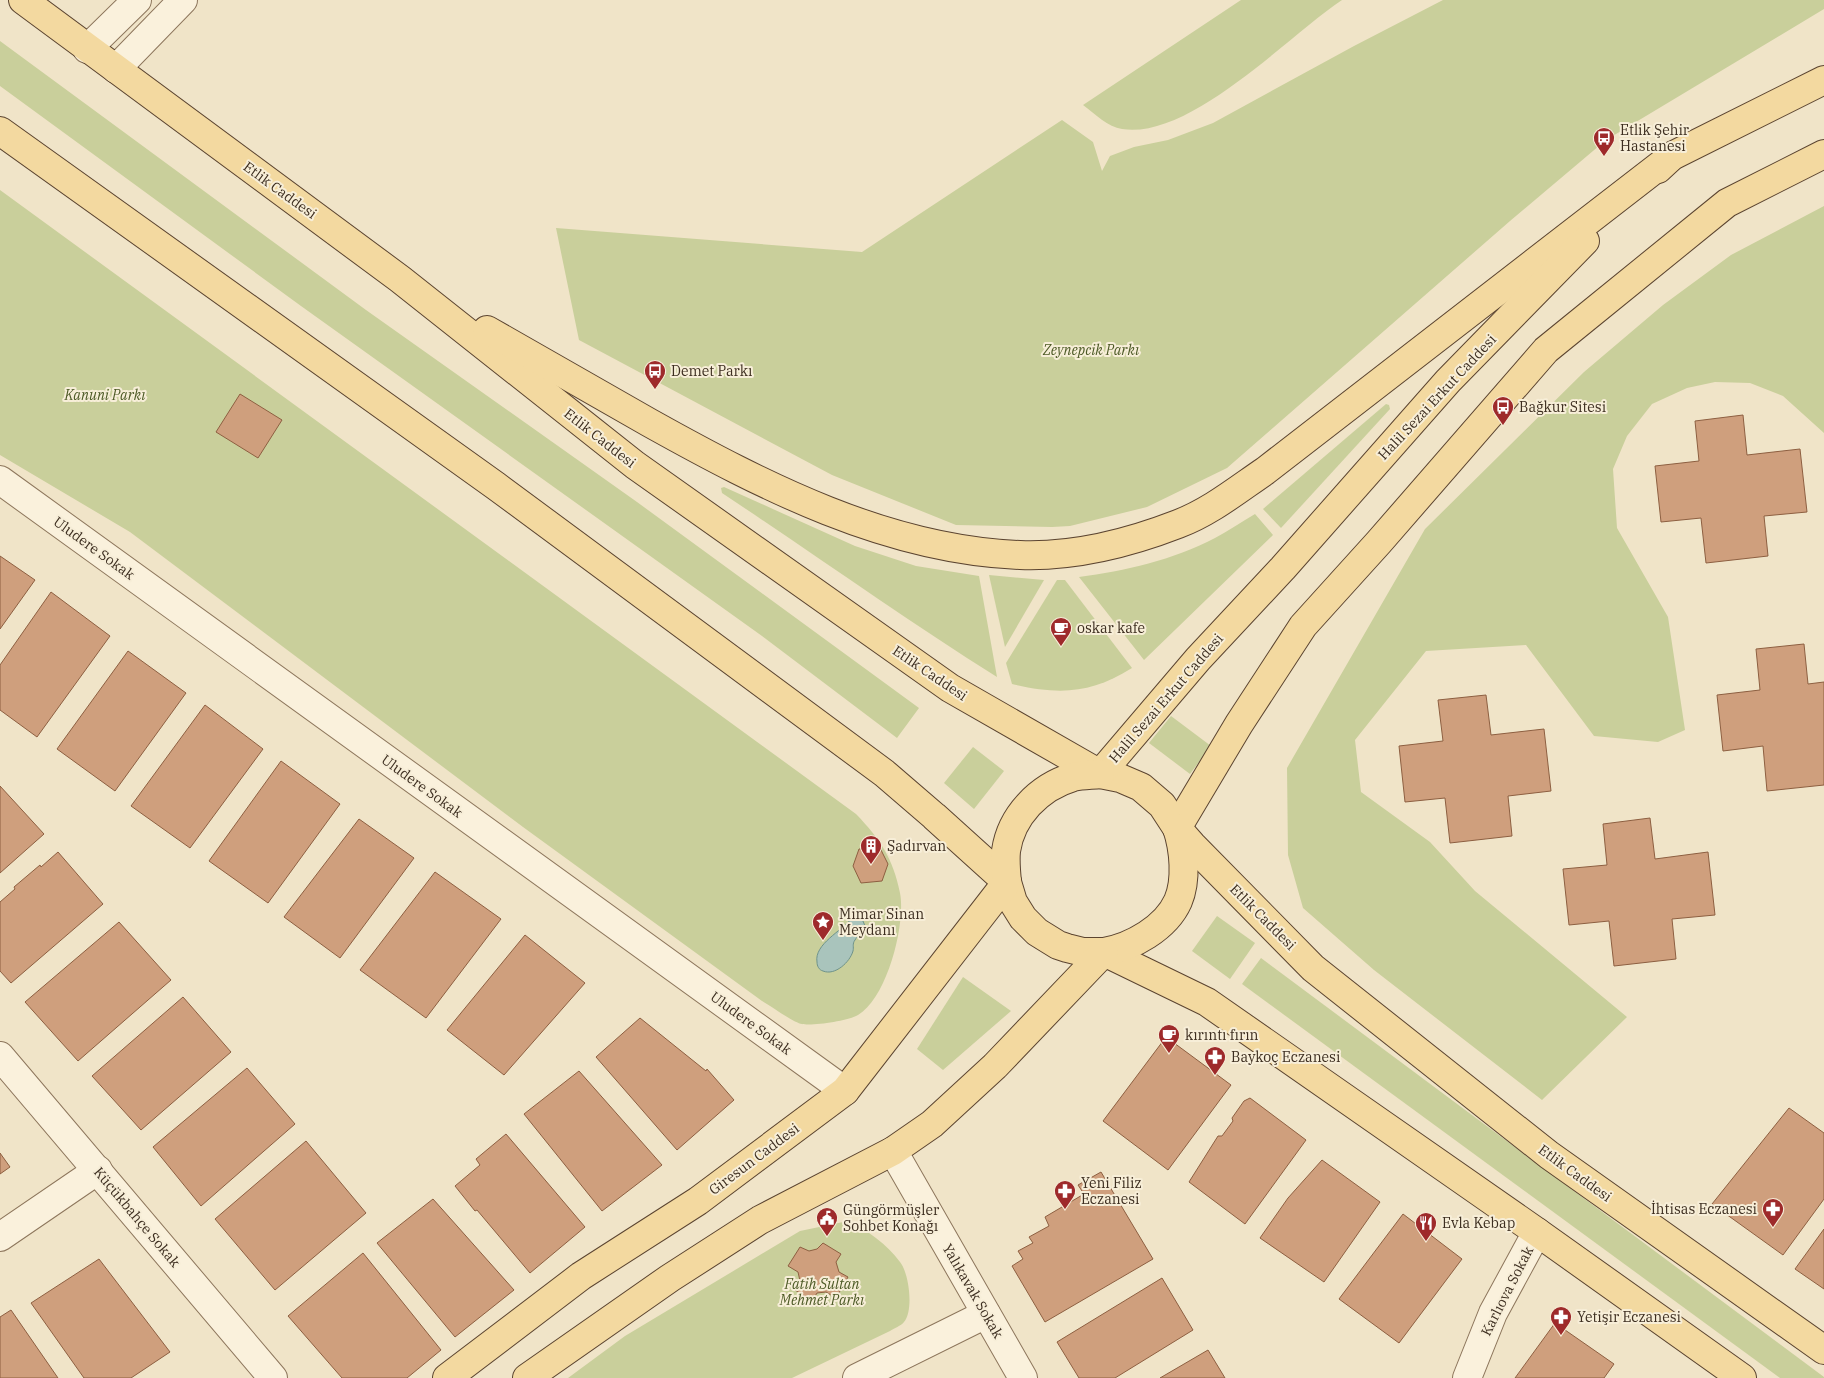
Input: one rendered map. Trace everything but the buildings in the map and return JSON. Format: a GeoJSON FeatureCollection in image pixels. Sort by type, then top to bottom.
{"type":"FeatureCollection","features":[{"type":"Feature","properties":{"kind":"main road","name":"Etlik Caddesi"},"geometry":{"type":"LineString","coordinates":[[23,0],[400,279],[635,466],[950,688],[1100,774],[1120,778],[1141,787],[1162,804],[1177,828],[1313,968],[1548,1155],[1824,1350]]}},
{"type":"Feature","properties":{"kind":"main road","name":"Halil Sezai Erkut Caddesi"},"geometry":{"type":"LineString","coordinates":[[1100,774],[1198,659],[1283,568],[1448,381],[1564,262],[1672,156],[1824,80]]}},
{"type":"Feature","properties":{"kind":"main road"},"geometry":{"type":"LineString","coordinates":[[0,131],[496,486],[884,773],[1007,882]]}},
{"type":"Feature","properties":{"kind":"main road"},"geometry":{"type":"LineString","coordinates":[[1100,774],[1075,776],[1055,783],[1031,800],[1010,832],[1006,853],[1007,882],[1013,902],[1023,918],[1037,932],[1058,945],[1083,952],[1104,952],[1120,949],[1147,936],[1168,915],[1178,901],[1184,860],[1177,828],[1239,724],[1303,626],[1379,542],[1546,350],[1727,203],[1824,154]]}},
{"type":"Feature","properties":{"kind":"main road"},"geometry":{"type":"LineString","coordinates":[[400,279],[580,384],[718,461],[782,492],[858,522],[925,542],[1019,555],[1071,552],[1141,537],[1179,524],[1210,509],[1265,471],[1672,156]]}},
{"type":"Feature","properties":{"kind":"main road","name":"Giresun Caddesi"},"geometry":{"type":"LineString","coordinates":[[447,1378],[581,1276],[698,1201],[845,1091],[1007,882]]}},
{"type":"Feature","properties":{"kind":"main road"},"geometry":{"type":"LineString","coordinates":[[527,1378],[670,1278],[760,1220],[893,1151],[932,1124],[995,1066],[1104,952]]}},
{"type":"Feature","properties":{"kind":"main road"},"geometry":{"type":"LineString","coordinates":[[1104,952],[1207,1002],[1537,1232],[1742,1378]]}},
{"type":"Feature","properties":{"kind":"street"},"geometry":{"type":"LineString","coordinates":[[87,49],[137,0]]}},
{"type":"Feature","properties":{"kind":"street"},"geometry":{"type":"LineString","coordinates":[[116,69],[183,0]]}},
{"type":"Feature","properties":{"kind":"street","name":"Uludere Sokak"},"geometry":{"type":"LineString","coordinates":[[0,480],[845,1091]]}},
{"type":"Feature","properties":{"kind":"street","name":"Küçükbahçe Sokak"},"geometry":{"type":"LineString","coordinates":[[0,1056],[273,1378]]}},
{"type":"Feature","properties":{"kind":"street","name":"Yalıkavak Sokak"},"geometry":{"type":"LineString","coordinates":[[893,1151],[1023,1378]]}},
{"type":"Feature","properties":{"kind":"street"},"geometry":{"type":"LineString","coordinates":[[0,1237],[98,1170]]}},
{"type":"Feature","properties":{"kind":"street","name":"Karlıova Sokak"},"geometry":{"type":"LineString","coordinates":[[1467,1378],[1493,1313],[1537,1232]]}},
{"type":"Feature","properties":{"kind":"street"},"geometry":{"type":"LineString","coordinates":[[857,1378],[986,1314]]}},
{"type":"Feature","properties":{"kind":"green space"},"geometry":{"type":"Polygon","coordinates":[[[1241,0],[1342,0],[1237,82],[1207,103],[1177,119],[1149,128],[1122,129],[1107,123],[1083,105],[1241,0]]]}},
{"type":"Feature","properties":{"kind":"green space","name":"Zeynepcik Parkı"},"geometry":{"type":"Polygon","coordinates":[[[1443,0],[1824,0],[1824,9],[1606,140],[1510,221],[1227,468],[1147,507],[1070,526],[956,525],[832,475],[579,340],[556,228],[862,252],[1062,120],[1093,142],[1102,171],[1110,156],[1134,147],[1168,140],[1213,123],[1443,0]]]}},
{"type":"Feature","properties":{"kind":"green space"},"geometry":{"type":"Polygon","coordinates":[[[0,41],[366,310],[637,502],[919,708],[897,738],[762,636],[301,306],[0,86],[0,41]]]}},
{"type":"Feature","properties":{"kind":"green space","name":"Kanuni Parkı"},"geometry":{"type":"Polygon","coordinates":[[[0,190],[856,814],[879,841],[894,869],[901,906],[897,941],[892,959],[878,993],[868,1006],[853,1017],[822,1024],[802,1024],[782,1014],[523,827],[130,532],[0,455],[0,190]]]}},
{"type":"Feature","properties":{"kind":"green space"},"geometry":{"type":"Polygon","coordinates":[[[1824,206],[1824,433],[1783,396],[1750,383],[1715,382],[1687,388],[1652,404],[1627,436],[1613,469],[1617,528],[1668,617],[1685,730],[1658,742],[1594,736],[1526,645],[1426,651],[1355,740],[1361,792],[1430,842],[1475,891],[1627,1017],[1542,1100],[1374,970],[1303,908],[1288,855],[1287,768],[1425,529],[1584,372],[1663,305],[1731,255],[1824,206]]]}},
{"type":"Feature","properties":{"kind":"green space"},"geometry":{"type":"Polygon","coordinates":[[[1386,404],[1389,405],[1390,409],[1281,528],[1263,509],[1386,404]]]}},
{"type":"Feature","properties":{"kind":"green space"},"geometry":{"type":"Polygon","coordinates":[[[724,487],[855,546],[916,566],[979,576],[997,677],[927,632],[722,493],[721,488],[724,487]]]}},
{"type":"Feature","properties":{"kind":"green space"},"geometry":{"type":"Polygon","coordinates":[[[1255,514],[1273,535],[1144,660],[1079,577],[1131,568],[1182,553],[1215,538],[1255,514]]]}},
{"type":"Feature","properties":{"kind":"green space"},"geometry":{"type":"Polygon","coordinates":[[[989,575],[1044,580],[1005,647],[989,575]]]}},
{"type":"Feature","properties":{"kind":"green space"},"geometry":{"type":"Polygon","coordinates":[[[1057,580],[1065,580],[1132,668],[1103,683],[1074,690],[1045,690],[1012,684],[1006,663],[1057,580]]]}},
{"type":"Feature","properties":{"kind":"green space"},"geometry":{"type":"Polygon","coordinates":[[[1171,716],[1211,746],[1190,774],[1149,743],[1171,716]]]}},
{"type":"Feature","properties":{"kind":"green space"},"geometry":{"type":"Polygon","coordinates":[[[973,747],[1004,771],[974,809],[944,783],[973,747]]]}},
{"type":"Feature","properties":{"kind":"green space"},"geometry":{"type":"Polygon","coordinates":[[[1217,916],[1255,943],[1230,979],[1192,951],[1217,916]]]}},
{"type":"Feature","properties":{"kind":"green space"},"geometry":{"type":"Polygon","coordinates":[[[1261,958],[1824,1378],[1780,1378],[1242,984],[1261,958]]]}},
{"type":"Feature","properties":{"kind":"green space"},"geometry":{"type":"Polygon","coordinates":[[[963,977],[1011,1011],[943,1070],[917,1049],[963,977]]]}},
{"type":"Feature","properties":{"kind":"green space","name":"Fatih Sultan Mehmet Parkı"},"geometry":{"type":"Polygon","coordinates":[[[848,1221],[883,1244],[895,1255],[903,1267],[908,1283],[910,1301],[907,1316],[899,1326],[792,1378],[568,1378],[625,1336],[800,1231],[848,1221]]]}},
{"type":"Feature","properties":{"kind":"water"},"geometry":{"type":"Polygon","coordinates":[[[857,917],[863,921],[867,931],[856,939],[849,959],[832,972],[820,970],[817,955],[820,949],[852,918],[857,917]]]}},
{"type":"Feature","properties":{"kind":"place","name":"Etlik Şehir Hastanesi"},"geometry":{"type":"Point","coordinates":[1604,157]}},
{"type":"Feature","properties":{"kind":"place","name":"Demet Parkı"},"geometry":{"type":"Point","coordinates":[655,390]}},
{"type":"Feature","properties":{"kind":"place","name":"Bağkur Sitesi"},"geometry":{"type":"Point","coordinates":[1503,426]}},
{"type":"Feature","properties":{"kind":"place","name":"oskar kafe"},"geometry":{"type":"Point","coordinates":[1061,647]}},
{"type":"Feature","properties":{"kind":"place","name":"Şadırvan"},"geometry":{"type":"Point","coordinates":[871,865]}},
{"type":"Feature","properties":{"kind":"place","name":"Mimar Sinan Meydanı"},"geometry":{"type":"Point","coordinates":[823,941]}},
{"type":"Feature","properties":{"kind":"place","name":"kırıntı fırın"},"geometry":{"type":"Point","coordinates":[1169,1054]}},
{"type":"Feature","properties":{"kind":"place","name":"Baykoç Eczanesi"},"geometry":{"type":"Point","coordinates":[1215,1076]}},
{"type":"Feature","properties":{"kind":"place","name":"Yeni Filiz Eczanesi"},"geometry":{"type":"Point","coordinates":[1065,1210]}},
{"type":"Feature","properties":{"kind":"place","name":"İhtisas Eczanesi"},"geometry":{"type":"Point","coordinates":[1773,1228]}},
{"type":"Feature","properties":{"kind":"place","name":"Güngörmüşler Sohbet Konağı"},"geometry":{"type":"Point","coordinates":[827,1237]}},
{"type":"Feature","properties":{"kind":"place","name":"Evla Kebap"},"geometry":{"type":"Point","coordinates":[1426,1242]}},
{"type":"Feature","properties":{"kind":"place","name":"Yetişir Eczanesi"},"geometry":{"type":"Point","coordinates":[1561,1336]}}]}
